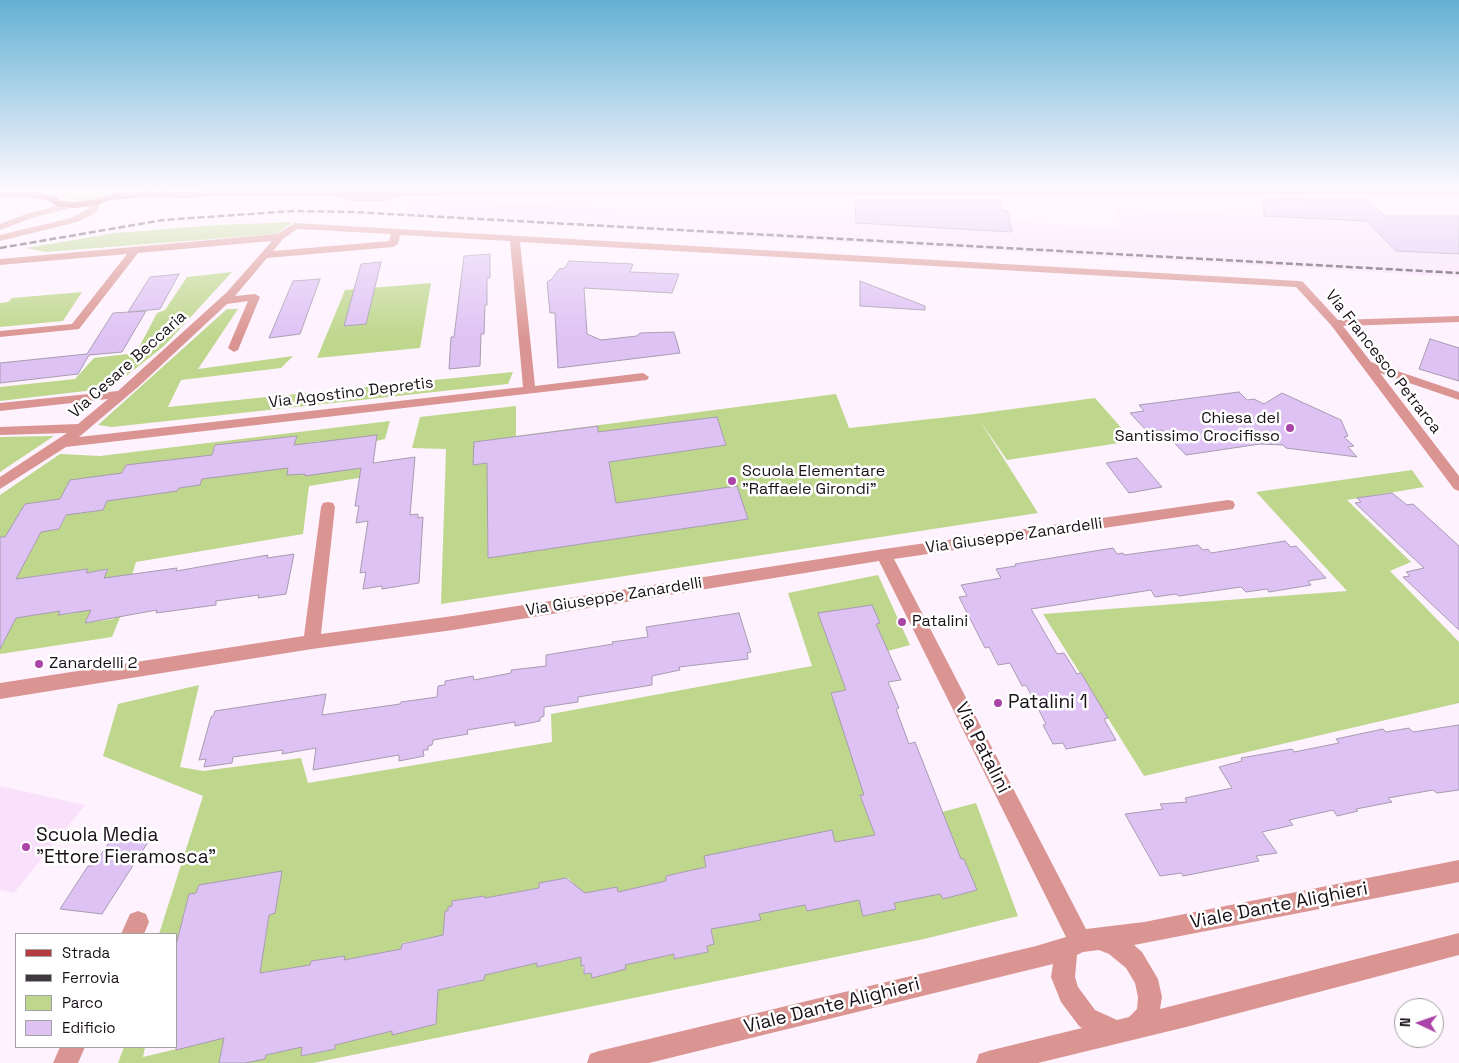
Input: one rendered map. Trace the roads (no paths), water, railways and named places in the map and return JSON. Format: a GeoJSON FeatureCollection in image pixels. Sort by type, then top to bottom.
{"type":"FeatureCollection","features":[{"type":"Feature","properties":{"kind":"street"},"geometry":{"type":"LineString","coordinates":[[0,262],[251,240]]}},
{"type":"Feature","properties":{"kind":"street","name":"Via Cesare Beccaria"},"geometry":{"type":"LineString","coordinates":[[0,484],[63,443],[122,394],[223,301],[278,240]]}},
{"type":"Feature","properties":{"kind":"street"},"geometry":{"type":"LineString","coordinates":[[264,255],[393,244],[394,240]]}},
{"type":"Feature","properties":{"kind":"street"},"geometry":{"type":"LineString","coordinates":[[509,240],[515,240],[528,389]]}},
{"type":"Feature","properties":{"kind":"street","name":"Via Francesco Petrarca"},"geometry":{"type":"LineString","coordinates":[[515,240],[1299,284],[1335,323],[1459,486]]}},
{"type":"Feature","properties":{"kind":"street"},"geometry":{"type":"LineString","coordinates":[[0,334],[75,327],[135,250]]}},
{"type":"Feature","properties":{"kind":"street"},"geometry":{"type":"LineString","coordinates":[[223,301],[255,297],[234,348]]}},
{"type":"Feature","properties":{"kind":"street"},"geometry":{"type":"LineString","coordinates":[[1335,323],[1459,319]]}},
{"type":"Feature","properties":{"kind":"street"},"geometry":{"type":"LineString","coordinates":[[1367,365],[1459,396]]}},
{"type":"Feature","properties":{"kind":"street","name":"Via Agostino Depretis"},"geometry":{"type":"LineString","coordinates":[[63,443],[643,377]]}},
{"type":"Feature","properties":{"kind":"street"},"geometry":{"type":"LineString","coordinates":[[0,407],[122,394]]}},
{"type":"Feature","properties":{"kind":"street"},"geometry":{"type":"LineString","coordinates":[[0,431],[80,428]]}},
{"type":"Feature","properties":{"kind":"street","name":"Via Giuseppe Zanardelli"},"geometry":{"type":"LineString","coordinates":[[0,691],[312,642],[453,623],[884,555],[1228,505]]}},
{"type":"Feature","properties":{"kind":"street"},"geometry":{"type":"LineString","coordinates":[[312,642],[328,506]]}},
{"type":"Feature","properties":{"kind":"street","name":"Via Patalini"},"geometry":{"type":"LineString","coordinates":[[884,555],[1082,943]]}},
{"type":"Feature","properties":{"kind":"street","name":"Viale Dante Alighieri"},"geometry":{"type":"LineString","coordinates":[[599,1063],[1082,943],[1144,933],[1459,871]]}},
{"type":"Feature","properties":{"kind":"street"},"geometry":{"type":"LineString","coordinates":[[1114,1031],[1087,1018],[1069,994],[1063,977],[1082,943],[1117,946],[1134,960],[1146,979],[1150,997],[1148,1014],[1137,1026]]}},
{"type":"Feature","properties":{"kind":"street"},"geometry":{"type":"LineString","coordinates":[[988,1063],[1459,944]]}},
{"type":"Feature","properties":{"kind":"street"},"geometry":{"type":"LineString","coordinates":[[64,1063],[72,1048]]}},
{"type":"Feature","properties":{"kind":"railway"},"geometry":{"type":"LineString","coordinates":[[0,248],[49,240]]}},
{"type":"Feature","properties":{"kind":"railway"},"geometry":{"type":"LineString","coordinates":[[854,240],[1459,273]]}},
{"type":"Feature","properties":{"kind":"place","name":"Chiesa del Santissimo Crocifisso"},"geometry":{"type":"Point","coordinates":[1290,428]}},
{"type":"Feature","properties":{"kind":"place","name":"Scuola Elementare \"Raffaele Girondi\""},"geometry":{"type":"Point","coordinates":[732,481]}},
{"type":"Feature","properties":{"kind":"place","name":"Patalini"},"geometry":{"type":"Point","coordinates":[902,622]}},
{"type":"Feature","properties":{"kind":"place","name":"Zanardelli 2"},"geometry":{"type":"Point","coordinates":[39,664]}},
{"type":"Feature","properties":{"kind":"place","name":"Patalini 1"},"geometry":{"type":"Point","coordinates":[998,703]}},
{"type":"Feature","properties":{"kind":"place","name":"Scuola Media \"Ettore Fieramosca\""},"geometry":{"type":"Point","coordinates":[26,847]}}]}
